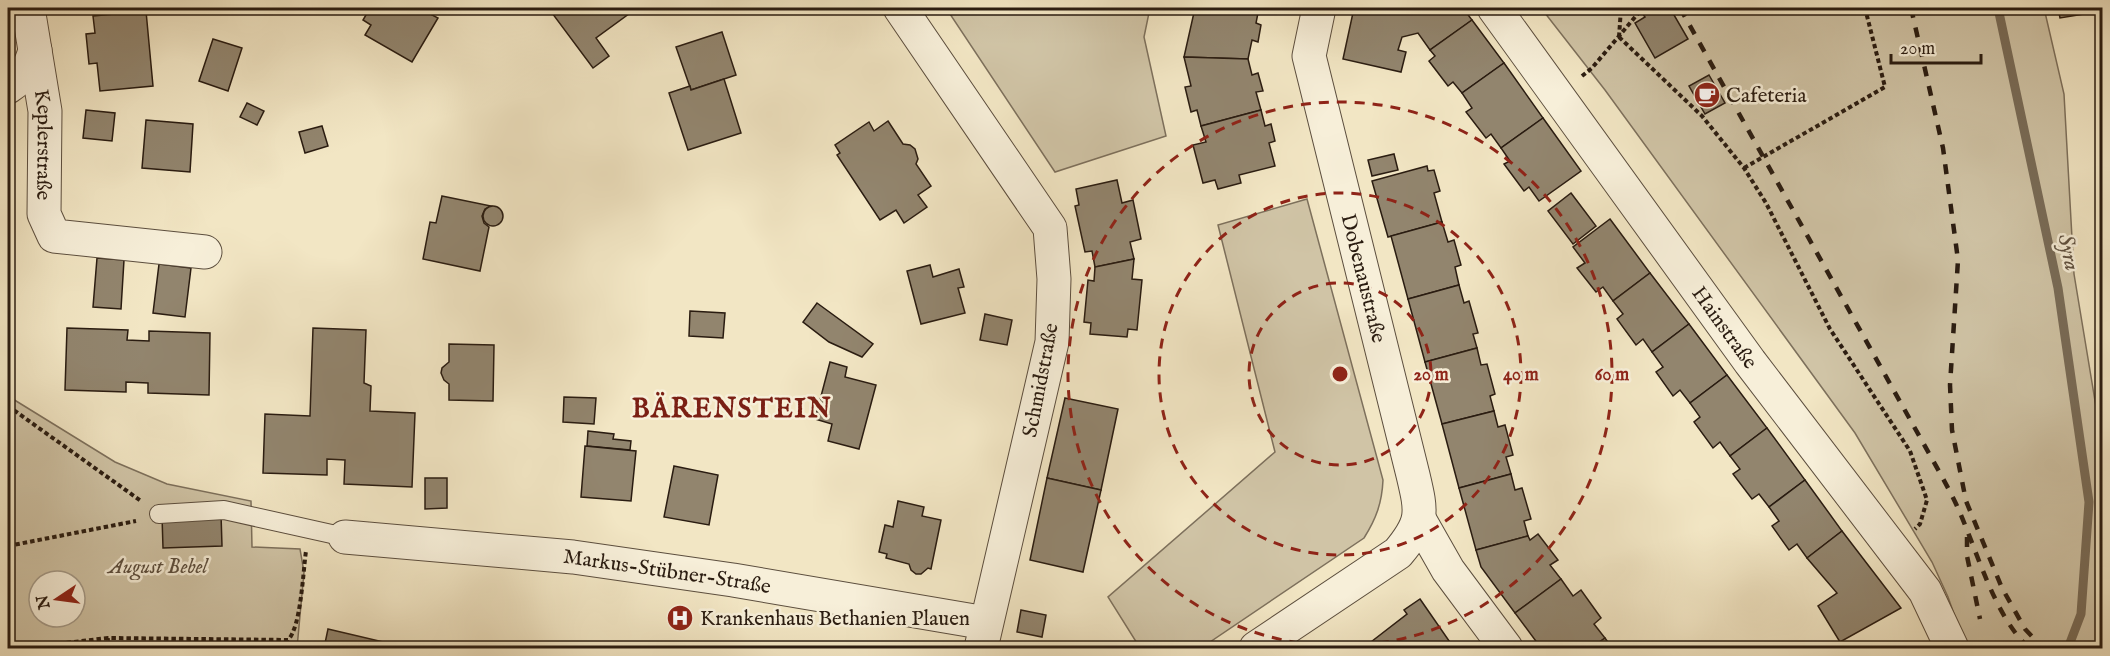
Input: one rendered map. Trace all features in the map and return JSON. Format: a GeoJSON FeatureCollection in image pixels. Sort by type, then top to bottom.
{"type":"FeatureCollection","features":[{"type":"Feature","properties":{"kind":"street","name":"Keplerstraße"},"geometry":{"type":"LineString","coordinates":[[28,8],[45,111],[44,214],[54,236],[205,252]]}},
{"type":"Feature","properties":{"kind":"street","name":"Schmidstraße"},"geometry":{"type":"LineString","coordinates":[[900,8],[1050,228],[1054,279],[1052,342],[983,636]]}},
{"type":"Feature","properties":{"kind":"street","name":"Dobenaustraße"},"geometry":{"type":"LineString","coordinates":[[1319,8],[1309,56],[1413,475],[1419,501],[1419,519]]}},
{"type":"Feature","properties":{"kind":"street","name":"Hainstraße"},"geometry":{"type":"LineString","coordinates":[[1494,8],[1750,362],[1926,591],[1952,648]]}},
{"type":"Feature","properties":{"kind":"street"},"geometry":{"type":"LineString","coordinates":[[8,87],[31,65],[35,50]]}},
{"type":"Feature","properties":{"kind":"street"},"geometry":{"type":"LineString","coordinates":[[1256,648],[1398,552],[1411,536],[1419,519]]}},
{"type":"Feature","properties":{"kind":"street"},"geometry":{"type":"LineString","coordinates":[[1419,519],[1448,570],[1506,648]]}},
{"type":"Feature","properties":{"kind":"street","name":"Markus-Stübner-Straße"},"geometry":{"type":"LineString","coordinates":[[345,537],[573,557],[733,580],[983,636]]}},
{"type":"Feature","properties":{"kind":"lane"},"geometry":{"type":"LineString","coordinates":[[159,514],[224,510],[345,537]]}},
{"type":"Feature","properties":{"kind":"path"},"geometry":{"type":"LineString","coordinates":[[1619,37],[1622,8]]}},
{"type":"Feature","properties":{"kind":"path"},"geometry":{"type":"LineString","coordinates":[[1744,168],[1885,87],[1865,8]]}},
{"type":"Feature","properties":{"kind":"path"},"geometry":{"type":"LineString","coordinates":[[1579,79],[1592,68],[1641,10]]}},
{"type":"Feature","properties":{"kind":"path"},"geometry":{"type":"LineString","coordinates":[[1619,37],[1702,116],[1744,168],[1766,203],[1830,329],[1910,451],[1928,500],[1920,524],[1894,550]]}},
{"type":"Feature","properties":{"kind":"path"},"geometry":{"type":"LineString","coordinates":[[8,406],[159,514]]}},
{"type":"Feature","properties":{"kind":"path"},"geometry":{"type":"LineString","coordinates":[[8,546],[85,532],[159,514]]}},
{"type":"Feature","properties":{"kind":"path"},"geometry":{"type":"LineString","coordinates":[[22,648],[108,638],[288,640],[294,634],[297,618],[308,529]]}},
{"type":"Feature","properties":{"kind":"path"},"geometry":{"type":"LineString","coordinates":[[107,648],[108,638]]}},
{"type":"Feature","properties":{"kind":"green space"},"geometry":{"type":"Polygon","coordinates":[[[946,8],[1150,8],[1144,37],[1166,136],[1055,172],[946,8]]]}},
{"type":"Feature","properties":{"kind":"green space"},"geometry":{"type":"Polygon","coordinates":[[[1541,8],[2044,8],[2064,94],[2074,274],[2102,443],[2102,648],[1966,648],[1948,597],[1932,562],[1855,433],[1605,90],[1541,8]]]}},
{"type":"Feature","properties":{"kind":"green space"},"geometry":{"type":"Polygon","coordinates":[[[1307,199],[1383,480],[1378,510],[1364,538],[1201,648],[1140,648],[1108,597],[1275,452],[1218,225],[1307,199]]]}},
{"type":"Feature","properties":{"kind":"green space","name":"August Bebel"},"geometry":{"type":"Polygon","coordinates":[[[8,396],[115,462],[167,484],[251,501],[252,547],[300,549],[304,572],[297,648],[8,648],[8,396]]]}},
{"type":"Feature","properties":{"kind":"building"},"geometry":{"type":"Polygon","coordinates":[[[370,8],[419,8],[438,18],[412,62],[365,35],[371,25],[363,20],[370,8]]]}},
{"type":"Feature","properties":{"kind":"building"},"geometry":{"type":"Polygon","coordinates":[[[559,8],[637,8],[596,38],[609,56],[593,68],[552,13],[559,8]]]}},
{"type":"Feature","properties":{"kind":"building"},"geometry":{"type":"Polygon","coordinates":[[[1195,8],[1259,8],[1256,23],[1261,25],[1258,42],[1252,40],[1248,59],[1184,57],[1195,8]]]}},
{"type":"Feature","properties":{"kind":"building"},"geometry":{"type":"Polygon","coordinates":[[[1354,8],[1463,8],[1472,20],[1430,50],[1418,33],[1402,37],[1398,50],[1406,52],[1401,72],[1343,59],[1354,8]]]}},
{"type":"Feature","properties":{"kind":"building"},"geometry":{"type":"Polygon","coordinates":[[[1639,8],[1670,8],[1688,39],[1655,58],[1635,23],[1645,17],[1639,8]]]}},
{"type":"Feature","properties":{"kind":"building"},"geometry":{"type":"Polygon","coordinates":[[[2058,8],[2102,8],[2102,11],[2060,18],[2058,8]]]}},
{"type":"Feature","properties":{"kind":"building"},"geometry":{"type":"Polygon","coordinates":[[[146,11],[153,86],[100,91],[97,63],[89,64],[86,34],[95,33],[93,16],[146,11]]]}},
{"type":"Feature","properties":{"kind":"building"},"geometry":{"type":"Polygon","coordinates":[[[1472,20],[1504,63],[1462,93],[1453,82],[1448,86],[1429,61],[1435,56],[1430,50],[1472,20]]]}},
{"type":"Feature","properties":{"kind":"building"},"geometry":{"type":"Polygon","coordinates":[[[722,32],[736,75],[691,90],[676,47],[722,32]]]}},
{"type":"Feature","properties":{"kind":"building"},"geometry":{"type":"Polygon","coordinates":[[[213,39],[242,48],[228,91],[199,81],[213,39]]]}},
{"type":"Feature","properties":{"kind":"building"},"geometry":{"type":"Polygon","coordinates":[[[1184,57],[1248,59],[1252,75],[1258,73],[1263,91],[1256,92],[1261,110],[1201,126],[1197,110],[1191,112],[1185,87],[1191,86],[1184,57]]]}},
{"type":"Feature","properties":{"kind":"building"},"geometry":{"type":"Polygon","coordinates":[[[1504,63],[1543,118],[1501,148],[1491,134],[1486,138],[1466,112],[1472,108],[1462,93],[1504,63]]]}},
{"type":"Feature","properties":{"kind":"building","name":"Cafeteria"},"geometry":{"type":"Polygon","coordinates":[[[1709,75],[1725,103],[1705,114],[1689,86],[1709,75]]]}},
{"type":"Feature","properties":{"kind":"building"},"geometry":{"type":"Polygon","coordinates":[[[724,79],[741,133],[688,150],[669,93],[690,86],[691,90],[724,79]]]}},
{"type":"Feature","properties":{"kind":"building"},"geometry":{"type":"Polygon","coordinates":[[[247,103],[264,111],[257,125],[240,117],[247,103]]]}},
{"type":"Feature","properties":{"kind":"building"},"geometry":{"type":"Polygon","coordinates":[[[86,110],[115,113],[112,141],[83,138],[86,110]]]}},
{"type":"Feature","properties":{"kind":"building"},"geometry":{"type":"Polygon","coordinates":[[[1261,110],[1265,126],[1271,124],[1275,141],[1269,143],[1275,166],[1239,175],[1241,183],[1218,189],[1215,180],[1203,183],[1193,145],[1206,142],[1201,126],[1261,110]]]}},
{"type":"Feature","properties":{"kind":"building"},"geometry":{"type":"Polygon","coordinates":[[[1543,118],[1581,171],[1539,201],[1529,187],[1524,191],[1504,164],[1510,161],[1501,148],[1543,118]]]}},
{"type":"Feature","properties":{"kind":"building"},"geometry":{"type":"Polygon","coordinates":[[[146,120],[193,124],[190,172],[142,168],[146,120]]]}},
{"type":"Feature","properties":{"kind":"building"},"geometry":{"type":"Polygon","coordinates":[[[888,121],[903,144],[915,149],[918,159],[916,164],[931,186],[918,195],[927,207],[904,223],[896,210],[880,220],[837,155],[840,153],[835,145],[869,122],[874,131],[888,121]]]}},
{"type":"Feature","properties":{"kind":"building"},"geometry":{"type":"Polygon","coordinates":[[[322,126],[328,146],[305,153],[299,132],[322,126]]]}},
{"type":"Feature","properties":{"kind":"building"},"geometry":{"type":"Polygon","coordinates":[[[1394,154],[1398,170],[1372,176],[1368,160],[1394,154]]]}},
{"type":"Feature","properties":{"kind":"building"},"geometry":{"type":"Polygon","coordinates":[[[1427,166],[1428,171],[1434,170],[1440,191],[1434,193],[1442,222],[1388,237],[1372,181],[1427,166]]]}},
{"type":"Feature","properties":{"kind":"building"},"geometry":{"type":"Polygon","coordinates":[[[1117,180],[1122,203],[1133,200],[1141,239],[1130,242],[1134,259],[1095,267],[1092,251],[1085,252],[1075,206],[1079,205],[1076,189],[1117,180]]]}},
{"type":"Feature","properties":{"kind":"building"},"geometry":{"type":"Polygon","coordinates":[[[1571,193],[1596,226],[1573,244],[1548,211],[1571,193]]]}},
{"type":"Feature","properties":{"kind":"building"},"geometry":{"type":"Polygon","coordinates":[[[442,196],[491,206],[485,209],[482,216],[484,223],[489,227],[480,271],[423,259],[430,222],[436,223],[442,196]]]}},
{"type":"Feature","properties":{"kind":"building"},"geometry":{"type":"Polygon","coordinates":[[[489,206],[497,206],[503,212],[503,220],[497,226],[489,226],[483,220],[483,212],[489,206]]]}},
{"type":"Feature","properties":{"kind":"building"},"geometry":{"type":"Polygon","coordinates":[[[1610,219],[1650,273],[1613,301],[1603,287],[1596,292],[1577,268],[1585,263],[1573,247],[1610,219]]]}},
{"type":"Feature","properties":{"kind":"building"},"geometry":{"type":"Polygon","coordinates":[[[1442,222],[1448,242],[1454,240],[1461,265],[1455,267],[1459,285],[1408,299],[1391,236],[1442,222]]]}},
{"type":"Feature","properties":{"kind":"building"},"geometry":{"type":"Polygon","coordinates":[[[97,258],[124,260],[121,309],[93,307],[97,258]]]}},
{"type":"Feature","properties":{"kind":"building"},"geometry":{"type":"Polygon","coordinates":[[[1134,259],[1132,279],[1142,280],[1137,330],[1128,329],[1127,337],[1090,334],[1091,323],[1084,322],[1088,280],[1094,281],[1095,267],[1134,259]]]}},
{"type":"Feature","properties":{"kind":"building"},"geometry":{"type":"Polygon","coordinates":[[[159,264],[191,268],[185,317],[153,313],[159,264]]]}},
{"type":"Feature","properties":{"kind":"building"},"geometry":{"type":"Polygon","coordinates":[[[930,265],[933,277],[959,269],[964,287],[958,288],[965,313],[921,324],[907,271],[930,265]]]}},
{"type":"Feature","properties":{"kind":"building"},"geometry":{"type":"Polygon","coordinates":[[[1650,273],[1689,324],[1652,352],[1643,339],[1636,345],[1617,319],[1623,314],[1613,301],[1650,273]]]}},
{"type":"Feature","properties":{"kind":"building"},"geometry":{"type":"Polygon","coordinates":[[[1459,285],[1464,303],[1469,301],[1478,333],[1473,334],[1477,348],[1425,362],[1408,299],[1459,285]]]}},
{"type":"Feature","properties":{"kind":"building"},"geometry":{"type":"Polygon","coordinates":[[[817,303],[873,344],[862,357],[829,342],[803,322],[817,303]]]}},
{"type":"Feature","properties":{"kind":"building"},"geometry":{"type":"Polygon","coordinates":[[[690,311],[725,313],[723,338],[689,336],[690,311]]]}},
{"type":"Feature","properties":{"kind":"building"},"geometry":{"type":"Polygon","coordinates":[[[985,314],[1012,320],[1007,345],[980,340],[985,314]]]}},
{"type":"Feature","properties":{"kind":"building"},"geometry":{"type":"Polygon","coordinates":[[[1689,324],[1727,375],[1690,403],[1680,390],[1673,396],[1656,372],[1663,367],[1652,352],[1689,324]]]}},
{"type":"Feature","properties":{"kind":"building"},"geometry":{"type":"Polygon","coordinates":[[[67,328],[128,330],[127,340],[149,341],[149,331],[210,333],[209,395],[148,393],[148,383],[126,382],[126,392],[65,390],[67,328]]]}},
{"type":"Feature","properties":{"kind":"building"},"geometry":{"type":"Polygon","coordinates":[[[313,328],[366,330],[364,383],[371,386],[370,411],[415,413],[412,487],[344,484],[345,460],[327,459],[327,475],[263,473],[265,414],[310,416],[313,328]]]}},
{"type":"Feature","properties":{"kind":"building"},"geometry":{"type":"Polygon","coordinates":[[[449,344],[494,345],[493,401],[449,400],[449,384],[441,373],[442,368],[449,362],[449,344]]]}},
{"type":"Feature","properties":{"kind":"building"},"geometry":{"type":"Polygon","coordinates":[[[1477,348],[1481,365],[1487,364],[1495,394],[1490,396],[1494,411],[1442,424],[1425,362],[1477,348]]]}},
{"type":"Feature","properties":{"kind":"building"},"geometry":{"type":"Polygon","coordinates":[[[830,362],[847,367],[845,377],[876,385],[859,449],[828,441],[832,424],[815,419],[830,362]]]}},
{"type":"Feature","properties":{"kind":"building"},"geometry":{"type":"Polygon","coordinates":[[[1727,375],[1767,428],[1730,456],[1720,442],[1713,448],[1694,422],[1700,417],[1690,403],[1727,375]]]}},
{"type":"Feature","properties":{"kind":"building"},"geometry":{"type":"Polygon","coordinates":[[[564,397],[596,398],[594,424],[563,422],[564,397]]]}},
{"type":"Feature","properties":{"kind":"building"},"geometry":{"type":"Polygon","coordinates":[[[1065,398],[1118,409],[1101,490],[1047,478],[1065,398]]]}},
{"type":"Feature","properties":{"kind":"building"},"geometry":{"type":"Polygon","coordinates":[[[1494,411],[1498,427],[1505,425],[1513,455],[1506,457],[1511,474],[1459,488],[1442,424],[1494,411]]]}},
{"type":"Feature","properties":{"kind":"building"},"geometry":{"type":"Polygon","coordinates":[[[1767,428],[1805,480],[1769,507],[1759,494],[1752,499],[1733,474],[1740,469],[1730,456],[1767,428]]]}},
{"type":"Feature","properties":{"kind":"building"},"geometry":{"type":"Polygon","coordinates":[[[588,431],[614,434],[613,439],[631,441],[630,450],[587,446],[588,431]]]}},
{"type":"Feature","properties":{"kind":"building"},"geometry":{"type":"Polygon","coordinates":[[[585,446],[636,451],[631,501],[581,497],[585,446]]]}},
{"type":"Feature","properties":{"kind":"building"},"geometry":{"type":"Polygon","coordinates":[[[674,466],[718,475],[709,525],[664,517],[674,466]]]}},
{"type":"Feature","properties":{"kind":"building"},"geometry":{"type":"Polygon","coordinates":[[[1511,474],[1515,490],[1522,488],[1531,519],[1524,521],[1528,536],[1476,550],[1459,488],[1511,474]]]}},
{"type":"Feature","properties":{"kind":"building"},"geometry":{"type":"Polygon","coordinates":[[[425,478],[447,478],[447,508],[425,509],[425,478]]]}},
{"type":"Feature","properties":{"kind":"building"},"geometry":{"type":"Polygon","coordinates":[[[1047,478],[1101,490],[1083,572],[1030,560],[1047,478]]]}},
{"type":"Feature","properties":{"kind":"building"},"geometry":{"type":"Polygon","coordinates":[[[1805,480],[1842,531],[1807,558],[1797,544],[1789,550],[1772,526],[1779,521],[1769,507],[1805,480]]]}},
{"type":"Feature","properties":{"kind":"building"},"geometry":{"type":"Polygon","coordinates":[[[898,501],[924,507],[922,516],[941,520],[931,569],[928,568],[921,574],[916,574],[911,570],[909,564],[886,558],[887,554],[879,552],[885,525],[893,527],[898,501]]]}},
{"type":"Feature","properties":{"kind":"building"},"geometry":{"type":"Polygon","coordinates":[[[221,514],[222,546],[163,548],[162,516],[221,514]]]}},
{"type":"Feature","properties":{"kind":"building"},"geometry":{"type":"Polygon","coordinates":[[[1842,531],[1901,608],[1840,642],[1818,606],[1837,593],[1807,558],[1842,531]]]}},
{"type":"Feature","properties":{"kind":"building"},"geometry":{"type":"Polygon","coordinates":[[[1538,534],[1558,560],[1550,565],[1561,579],[1515,613],[1481,567],[1476,550],[1528,536],[1530,540],[1538,534]]]}},
{"type":"Feature","properties":{"kind":"building"},"geometry":{"type":"Polygon","coordinates":[[[1561,579],[1573,596],[1581,590],[1601,618],[1594,624],[1605,638],[1591,648],[1541,648],[1515,613],[1561,579]]]}},
{"type":"Feature","properties":{"kind":"building"},"geometry":{"type":"Polygon","coordinates":[[[1420,599],[1454,648],[1370,648],[1367,645],[1407,614],[1404,610],[1420,599]]]}},
{"type":"Feature","properties":{"kind":"building"},"geometry":{"type":"Polygon","coordinates":[[[1021,610],[1046,615],[1042,637],[1017,632],[1021,610]]]}},
{"type":"Feature","properties":{"kind":"building"},"geometry":{"type":"Polygon","coordinates":[[[328,629],[392,644],[391,648],[324,648],[328,629]]]}},
{"type":"Feature","properties":{"kind":"building"},"geometry":{"type":"Polygon","coordinates":[[[1605,638],[1612,648],[1591,648],[1605,638]]]}},
{"type":"Feature","properties":{"kind":"waterway","name":"Syra"},"geometry":{"type":"LineString","coordinates":[[1998,8],[2058,288],[2089,502],[2081,614],[2068,648]]}},
{"type":"Feature","properties":{"kind":"railway"},"geometry":{"type":"LineString","coordinates":[[1680,8],[1944,481],[1957,506],[1996,601],[2017,635],[2029,648]]}},
{"type":"Feature","properties":{"kind":"railway"},"geometry":{"type":"LineString","coordinates":[[1911,8],[1943,148],[1958,260],[1950,385],[1952,430],[1966,501],[2002,588],[2025,629],[2043,648]]}},
{"type":"Feature","properties":{"kind":"railway"},"geometry":{"type":"LineString","coordinates":[[1967,537],[1967,556],[1980,619]]}},
{"type":"Feature","properties":{"kind":"place","name":"Cafeteria"},"geometry":{"type":"Point","coordinates":[1707,95]}},
{"type":"Feature","properties":{"kind":"place","name":"Krankenhaus Bethanien Plauen"},"geometry":{"type":"Point","coordinates":[680,618]}},
{"type":"Feature","properties":{"kind":"district","name":"BÄRENSTEIN"},"geometry":{"type":"Point","coordinates":[732,408]}}]}
